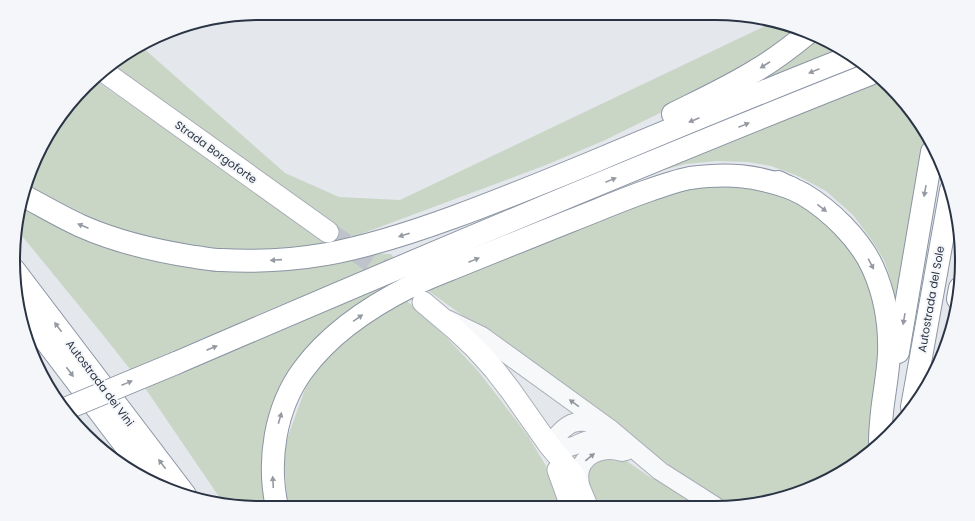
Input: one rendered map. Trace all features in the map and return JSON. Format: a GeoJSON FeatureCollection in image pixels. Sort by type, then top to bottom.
{"type":"FeatureCollection","features":[{"type":"Feature","properties":{"kind":"highway"},"geometry":{"type":"LineString","coordinates":[[431,226],[486,196],[614,142],[715,93],[755,72],[803,37]]}},
{"type":"Feature","properties":{"kind":"highway"},"geometry":{"type":"LineString","coordinates":[[28,198],[80,225],[148,249],[219,260],[257,261],[325,255],[390,239],[503,200],[764,91],[845,59]]}},
{"type":"Feature","properties":{"kind":"highway"},"geometry":{"type":"LineString","coordinates":[[70,407],[445,248],[867,75]]}},
{"type":"Feature","properties":{"kind":"highway"},"geometry":{"type":"LineString","coordinates":[[885,431],[931,156]]}},
{"type":"Feature","properties":{"kind":"highway"},"geometry":{"type":"LineString","coordinates":[[445,248],[524,227],[652,181],[686,172],[729,169],[744,171],[771,179],[791,188],[813,201],[826,211],[859,245],[873,267],[886,312],[888,330],[888,369],[880,435]]}},
{"type":"Feature","properties":{"kind":"highway"},"geometry":{"type":"LineString","coordinates":[[276,501],[273,475],[275,438],[285,403],[294,385],[303,370],[328,342],[357,318],[392,295],[485,255],[639,194],[674,182],[727,175],[760,179],[791,188]]}},
{"type":"Feature","properties":{"kind":"highway","name":"Autostrada del Sole"},"geometry":{"type":"LineString","coordinates":[[914,393],[948,205]]}},
{"type":"Feature","properties":{"kind":"highway","name":"Autostrada dei Vini"},"geometry":{"type":"LineString","coordinates":[[21,279],[180,487]]}},
{"type":"Feature","properties":{"kind":"highway","name":"Autostrada dei Vini"},"geometry":{"type":"LineString","coordinates":[[27,315],[145,472]]}},
{"type":"Feature","properties":{"kind":"main road","name":"Strada Borgoforte"},"geometry":{"type":"LineString","coordinates":[[109,74],[328,232]]}},
{"type":"Feature","properties":{"kind":"main road"},"geometry":{"type":"LineString","coordinates":[[423,302],[476,349],[512,391],[549,445],[574,475],[580,501]]}},
{"type":"Feature","properties":{"kind":"street"},"geometry":{"type":"LineString","coordinates":[[438,315],[482,336],[609,428],[660,471],[707,501]]}},
{"type":"Feature","properties":{"kind":"street"},"geometry":{"type":"LineString","coordinates":[[580,501],[580,469],[594,453],[616,450],[624,452],[644,462],[615,444],[596,439],[582,441],[575,446],[566,448],[549,445],[568,424],[584,421],[593,422],[609,428]]}},
{"type":"Feature","properties":{"kind":"green space"},"geometry":{"type":"Polygon","coordinates":[[[765,26],[794,34],[717,85],[603,141],[546,165],[353,237],[117,68],[145,50],[285,173],[339,197],[400,200],[765,26]]]}},
{"type":"Feature","properties":{"kind":"green space"},"geometry":{"type":"Polygon","coordinates":[[[811,40],[836,53],[719,100],[811,40]]]}},
{"type":"Feature","properties":{"kind":"green space"},"geometry":{"type":"Polygon","coordinates":[[[874,81],[885,90],[905,114],[926,147],[895,314],[895,301],[891,280],[884,260],[871,239],[853,215],[826,191],[798,176],[771,166],[747,162],[717,161],[686,164],[648,174],[874,81]]]}},
{"type":"Feature","properties":{"kind":"green space"},"geometry":{"type":"Polygon","coordinates":[[[99,83],[328,243],[289,249],[245,250],[196,247],[148,238],[102,224],[31,189],[38,168],[52,140],[70,114],[90,90],[99,83]]]}},
{"type":"Feature","properties":{"kind":"green space"},"geometry":{"type":"Polygon","coordinates":[[[750,184],[804,204],[849,242],[879,304],[881,382],[870,443],[835,469],[807,483],[777,493],[746,499],[719,501],[426,289],[676,189],[750,184]]]}},
{"type":"Feature","properties":{"kind":"green space"},"geometry":{"type":"Polygon","coordinates":[[[26,207],[124,251],[391,254],[395,260],[278,306],[159,357],[170,378],[260,336],[363,292],[407,282],[303,360],[272,501],[229,499],[219,497],[145,388],[22,235],[26,207]]]}},
{"type":"Feature","properties":{"kind":"green space"},"geometry":{"type":"Polygon","coordinates":[[[407,301],[448,339],[478,371],[528,436],[549,471],[563,501],[287,501],[283,450],[312,370],[388,307],[407,301]]]}},
{"type":"Feature","properties":{"kind":"green space"},"geometry":{"type":"Polygon","coordinates":[[[616,454],[650,477],[696,501],[592,501],[584,476],[594,460],[616,454]]]}},
{"type":"Feature","properties":{"kind":"tunnel"},"geometry":{"type":"LineString","coordinates":[[328,232],[399,282]]}}]}
